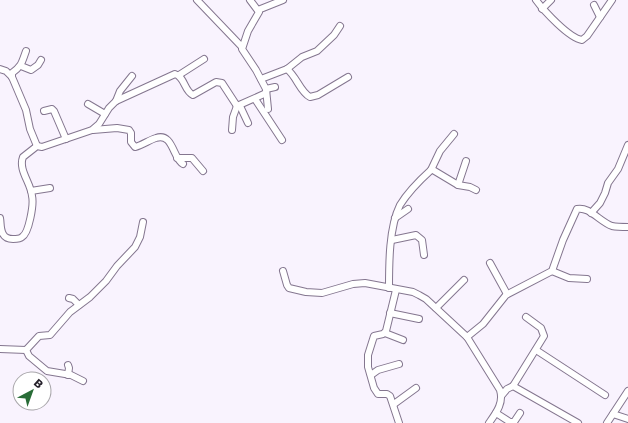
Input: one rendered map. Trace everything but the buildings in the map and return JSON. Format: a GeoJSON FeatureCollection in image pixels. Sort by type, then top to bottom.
{"type":"FeatureCollection","features":[{"type":"Feature","properties":{"kind":"street"},"geometry":{"type":"LineString","coordinates":[[196,0],[242,47],[243,52],[266,90],[268,109]]}},
{"type":"Feature","properties":{"kind":"street"},"geometry":{"type":"LineString","coordinates":[[242,47],[249,29],[258,15],[258,10],[251,0]]}},
{"type":"Feature","properties":{"kind":"street"},"geometry":{"type":"LineString","coordinates":[[258,10],[283,0]]}},
{"type":"Feature","properties":{"kind":"street"},"geometry":{"type":"LineString","coordinates":[[536,0],[542,9],[572,36],[582,40],[587,36],[612,0]]}},
{"type":"Feature","properties":{"kind":"street"},"geometry":{"type":"LineString","coordinates":[[542,9],[551,0]]}},
{"type":"Feature","properties":{"kind":"street"},"geometry":{"type":"LineString","coordinates":[[594,5],[600,17]]}},
{"type":"Feature","properties":{"kind":"street"},"geometry":{"type":"LineString","coordinates":[[260,79],[287,69],[302,57],[322,47],[334,35],[340,26]]}},
{"type":"Feature","properties":{"kind":"street"},"geometry":{"type":"LineString","coordinates":[[12,77],[12,73],[21,66],[26,50]]}},
{"type":"Feature","properties":{"kind":"street"},"geometry":{"type":"LineString","coordinates":[[116,101],[150,87],[172,75],[178,75],[204,59]]}},
{"type":"Feature","properties":{"kind":"street"},"geometry":{"type":"LineString","coordinates":[[21,66],[31,70],[38,66],[42,60]]}},
{"type":"Feature","properties":{"kind":"street"},"geometry":{"type":"LineString","coordinates":[[0,69],[6,71],[12,77],[26,110],[30,129],[38,146]]}},
{"type":"Feature","properties":{"kind":"street"},"geometry":{"type":"LineString","coordinates":[[287,69],[295,76],[305,95],[310,98],[318,95],[348,77]]}},
{"type":"Feature","properties":{"kind":"street"},"geometry":{"type":"LineString","coordinates":[[178,75],[189,92],[193,95],[216,82],[222,83],[239,106],[248,123]]}},
{"type":"Feature","properties":{"kind":"street"},"geometry":{"type":"LineString","coordinates":[[92,130],[99,124],[116,101],[120,91],[132,76]]}},
{"type":"Feature","properties":{"kind":"street"},"geometry":{"type":"LineString","coordinates":[[232,130],[233,118],[239,106],[255,99],[266,90],[275,87]]}},
{"type":"Feature","properties":{"kind":"street"},"geometry":{"type":"LineString","coordinates":[[255,99],[282,140]]}},
{"type":"Feature","properties":{"kind":"street"},"geometry":{"type":"LineString","coordinates":[[88,104],[105,114]]}},
{"type":"Feature","properties":{"kind":"street"},"geometry":{"type":"LineString","coordinates":[[44,111],[52,109],[54,111],[66,139]]}},
{"type":"Feature","properties":{"kind":"street"},"geometry":{"type":"LineString","coordinates":[[0,218],[2,232],[5,237],[11,239],[24,236],[31,215],[33,198],[32,191],[21,166],[21,161],[25,154],[38,146],[42,147],[92,130],[117,128],[129,130],[131,133],[131,142],[136,147],[157,137],[165,138],[173,147],[179,162],[183,164]]}},
{"type":"Feature","properties":{"kind":"street"},"geometry":{"type":"LineString","coordinates":[[389,288],[389,260],[395,218],[405,197],[431,170],[440,151],[454,134]]}},
{"type":"Feature","properties":{"kind":"street"},"geometry":{"type":"LineString","coordinates":[[591,213],[606,193],[608,183],[618,169],[628,145]]}},
{"type":"Feature","properties":{"kind":"street"},"geometry":{"type":"LineString","coordinates":[[177,158],[192,158],[203,171]]}},
{"type":"Feature","properties":{"kind":"street"},"geometry":{"type":"LineString","coordinates":[[458,186],[466,161]]}},
{"type":"Feature","properties":{"kind":"street"},"geometry":{"type":"LineString","coordinates":[[431,170],[458,186],[470,187],[476,190]]}},
{"type":"Feature","properties":{"kind":"street"},"geometry":{"type":"LineString","coordinates":[[32,191],[46,187],[50,188]]}},
{"type":"Feature","properties":{"kind":"street"},"geometry":{"type":"LineString","coordinates":[[467,337],[483,324],[507,294],[552,270],[577,209],[582,208],[611,226],[628,227]]}},
{"type":"Feature","properties":{"kind":"street"},"geometry":{"type":"LineString","coordinates":[[395,218],[408,209]]}},
{"type":"Feature","properties":{"kind":"street"},"geometry":{"type":"LineString","coordinates":[[0,349],[26,350],[39,336],[50,335],[70,312],[90,297],[106,281],[135,247],[140,237],[143,222]]}},
{"type":"Feature","properties":{"kind":"street"},"geometry":{"type":"LineString","coordinates":[[392,240],[416,235],[422,240],[424,255]]}},
{"type":"Feature","properties":{"kind":"street"},"geometry":{"type":"LineString","coordinates":[[490,263],[507,294]]}},
{"type":"Feature","properties":{"kind":"street"},"geometry":{"type":"LineString","coordinates":[[552,270],[569,278],[587,279]]}},
{"type":"Feature","properties":{"kind":"street"},"geometry":{"type":"LineString","coordinates":[[283,271],[286,285],[289,288],[306,292],[322,293],[354,284],[365,283],[413,292],[420,295],[467,337],[498,385],[502,395]]}},
{"type":"Feature","properties":{"kind":"street"},"geometry":{"type":"LineString","coordinates":[[436,308],[464,280]]}},
{"type":"Feature","properties":{"kind":"street"},"geometry":{"type":"LineString","coordinates":[[385,333],[396,290]]}},
{"type":"Feature","properties":{"kind":"street"},"geometry":{"type":"LineString","coordinates":[[69,298],[71,298],[78,305]]}},
{"type":"Feature","properties":{"kind":"street"},"geometry":{"type":"LineString","coordinates":[[390,314],[419,319]]}},
{"type":"Feature","properties":{"kind":"street"},"geometry":{"type":"LineString","coordinates":[[489,423],[496,413],[502,395],[507,389],[513,386],[544,336],[541,328],[526,317]]}},
{"type":"Feature","properties":{"kind":"street"},"geometry":{"type":"LineString","coordinates":[[399,423],[394,404],[388,394],[380,395],[376,392],[368,367],[368,355],[373,338],[377,335],[385,333],[402,340]]}},
{"type":"Feature","properties":{"kind":"street"},"geometry":{"type":"LineString","coordinates":[[26,350],[29,356],[47,371],[68,375],[83,381]]}},
{"type":"Feature","properties":{"kind":"street"},"geometry":{"type":"LineString","coordinates":[[536,350],[605,395]]}},
{"type":"Feature","properties":{"kind":"street"},"geometry":{"type":"LineString","coordinates":[[371,375],[378,370],[399,364]]}},
{"type":"Feature","properties":{"kind":"street"},"geometry":{"type":"LineString","coordinates":[[68,365],[68,375]]}},
{"type":"Feature","properties":{"kind":"street"},"geometry":{"type":"LineString","coordinates":[[513,386],[578,423]]}},
{"type":"Feature","properties":{"kind":"street"},"geometry":{"type":"LineString","coordinates":[[394,404],[416,388]]}},
{"type":"Feature","properties":{"kind":"street"},"geometry":{"type":"LineString","coordinates":[[607,423],[628,391]]}},
{"type":"Feature","properties":{"kind":"street"},"geometry":{"type":"LineString","coordinates":[[496,413],[510,422],[514,422],[520,413]]}},
{"type":"Feature","properties":{"kind":"street"},"geometry":{"type":"LineString","coordinates":[[613,414],[628,419]]}}]}
